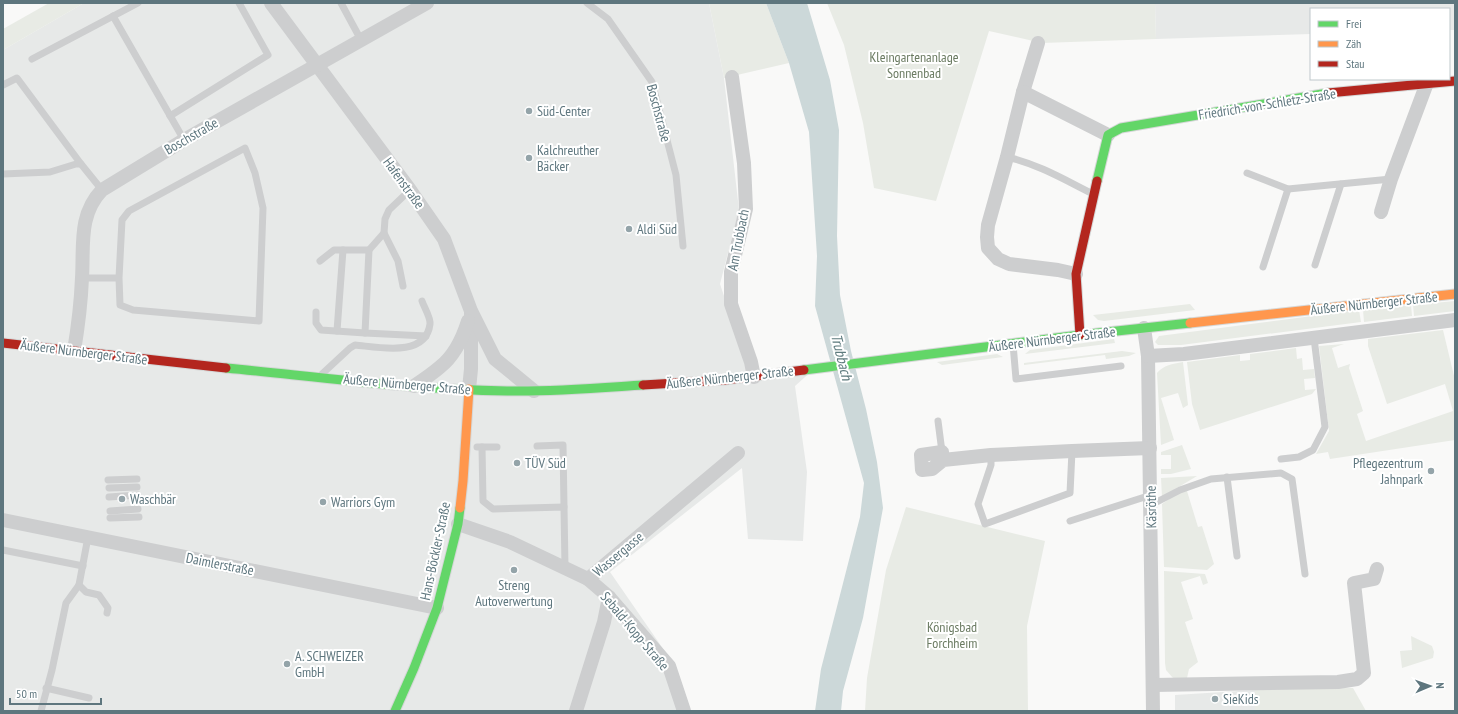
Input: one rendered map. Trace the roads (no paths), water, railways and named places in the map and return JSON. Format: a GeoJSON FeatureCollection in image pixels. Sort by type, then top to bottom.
{"type":"FeatureCollection","features":[{"type":"Feature","properties":{"kind":"main road","name":"Friedrich-von-Schletz-Straße"},"geometry":{"type":"LineString","coordinates":[[1108,135],[1121,128],[1336,92],[1455,81]]}},
{"type":"Feature","properties":{"kind":"main road"},"geometry":{"type":"LineString","coordinates":[[1080,335],[1076,274],[1108,135]]}},
{"type":"Feature","properties":{"kind":"main road","name":"Äußere Nürnberger Straße"},"geometry":{"type":"LineString","coordinates":[[3,343],[185,364],[414,386],[534,391],[633,387],[754,377],[1080,335],[1455,294]]}},
{"type":"Feature","properties":{"kind":"main road","name":"Hans-Böckler-Straße"},"geometry":{"type":"LineString","coordinates":[[395,711],[414,668],[437,608],[458,524],[463,481],[469,389]]}},
{"type":"Feature","properties":{"kind":"street","name":"Hafenstraße"},"geometry":{"type":"LineString","coordinates":[[271,3],[410,190],[444,239],[471,311],[471,362],[469,389]]}},
{"type":"Feature","properties":{"kind":"street","name":"Boschstraße"},"geometry":{"type":"LineString","coordinates":[[74,351],[78,327],[82,278],[83,230],[88,211],[94,199],[102,190],[184,140],[427,3]]}},
{"type":"Feature","properties":{"kind":"street"},"geometry":{"type":"LineString","coordinates":[[1038,43],[1023,92],[1008,157],[988,225],[988,248],[998,259],[1009,264],[1058,270],[1076,274]]}},
{"type":"Feature","properties":{"kind":"street","name":"Am Trubbach"},"geometry":{"type":"LineString","coordinates":[[732,77],[744,163],[746,209],[731,272],[731,304],[751,362],[754,377]]}},
{"type":"Feature","properties":{"kind":"street"},"geometry":{"type":"LineString","coordinates":[[1381,212],[1391,179],[1427,83]]}},
{"type":"Feature","properties":{"kind":"street"},"geometry":{"type":"LineString","coordinates":[[1023,92],[1108,135]]}},
{"type":"Feature","properties":{"kind":"street"},"geometry":{"type":"LineString","coordinates":[[414,386],[441,366],[452,353],[464,333],[471,311]]}},
{"type":"Feature","properties":{"kind":"street"},"geometry":{"type":"LineString","coordinates":[[471,311],[495,359],[534,391]]}},
{"type":"Feature","properties":{"kind":"street","name":"Äußere Nürnberger Straße"},"geometry":{"type":"LineString","coordinates":[[1148,356],[1184,354],[1455,320]]}},
{"type":"Feature","properties":{"kind":"street","name":"Käsröthe"},"geometry":{"type":"LineString","coordinates":[[1144,328],[1148,356],[1154,711]]}},
{"type":"Feature","properties":{"kind":"street"},"geometry":{"type":"LineString","coordinates":[[943,456],[1150,448]]}},
{"type":"Feature","properties":{"kind":"street","name":"Wassergasse"},"geometry":{"type":"LineString","coordinates":[[458,524],[510,542],[588,579],[738,453]]}},
{"type":"Feature","properties":{"kind":"street","name":"Daimlerstraße"},"geometry":{"type":"LineString","coordinates":[[3,520],[437,608]]}},
{"type":"Feature","properties":{"kind":"street"},"geometry":{"type":"LineString","coordinates":[[1153,685],[1338,682],[1357,679],[1364,673],[1354,583],[1374,579],[1377,569]]}},
{"type":"Feature","properties":{"kind":"street","name":"Sebald-Kopp-Straße"},"geometry":{"type":"LineString","coordinates":[[588,579],[609,597],[669,666],[684,711]]}},
{"type":"Feature","properties":{"kind":"street"},"geometry":{"type":"LineString","coordinates":[[576,711],[604,622],[609,597]]}},
{"type":"Feature","properties":{"kind":"lane"},"geometry":{"type":"LineString","coordinates":[[32,59],[138,3]]}},
{"type":"Feature","properties":{"kind":"lane"},"geometry":{"type":"LineString","coordinates":[[170,116],[268,55],[239,3]]}},
{"type":"Feature","properties":{"kind":"lane"},"geometry":{"type":"LineString","coordinates":[[341,3],[361,40]]}},
{"type":"Feature","properties":{"kind":"lane","name":"Boschstraße"},"geometry":{"type":"LineString","coordinates":[[587,3],[608,19],[652,82],[676,174],[683,246]]}},
{"type":"Feature","properties":{"kind":"lane"},"geometry":{"type":"LineString","coordinates":[[113,16],[184,140]]}},
{"type":"Feature","properties":{"kind":"lane"},"geometry":{"type":"LineString","coordinates":[[3,85],[17,78],[102,190]]}},
{"type":"Feature","properties":{"kind":"lane"},"geometry":{"type":"LineString","coordinates":[[245,148],[255,173],[263,208],[259,321],[132,310],[120,305],[119,278],[122,220],[129,211],[245,148]]}},
{"type":"Feature","properties":{"kind":"lane"},"geometry":{"type":"LineString","coordinates":[[1008,157],[1025,161],[1049,171],[1094,195]]}},
{"type":"Feature","properties":{"kind":"lane"},"geometry":{"type":"LineString","coordinates":[[3,174],[50,172],[76,164],[81,164]]}},
{"type":"Feature","properties":{"kind":"lane"},"geometry":{"type":"LineString","coordinates":[[1247,173],[1288,189],[1391,179]]}},
{"type":"Feature","properties":{"kind":"lane"},"geometry":{"type":"LineString","coordinates":[[1315,265],[1341,184]]}},
{"type":"Feature","properties":{"kind":"lane"},"geometry":{"type":"LineString","coordinates":[[1263,267],[1288,189]]}},
{"type":"Feature","properties":{"kind":"lane"},"geometry":{"type":"LineString","coordinates":[[403,286],[398,261],[384,233],[385,219],[389,210],[410,190]]}},
{"type":"Feature","properties":{"kind":"lane"},"geometry":{"type":"LineString","coordinates":[[365,333],[369,250],[384,233]]}},
{"type":"Feature","properties":{"kind":"lane"},"geometry":{"type":"LineString","coordinates":[[320,261],[334,250],[369,250]]}},
{"type":"Feature","properties":{"kind":"lane"},"geometry":{"type":"LineString","coordinates":[[337,331],[343,250]]}},
{"type":"Feature","properties":{"kind":"lane"},"geometry":{"type":"LineString","coordinates":[[82,278],[119,278]]}},
{"type":"Feature","properties":{"kind":"lane"},"geometry":{"type":"LineString","coordinates":[[318,376],[355,345],[407,348],[418,344],[426,336],[430,323],[422,301]]}},
{"type":"Feature","properties":{"kind":"lane"},"geometry":{"type":"LineString","coordinates":[[316,312],[316,324],[321,330],[426,336]]}},
{"type":"Feature","properties":{"kind":"lane"},"geometry":{"type":"LineString","coordinates":[[1281,459],[1300,457],[1313,450],[1325,427],[1314,338]]}},
{"type":"Feature","properties":{"kind":"lane"},"geometry":{"type":"LineString","coordinates":[[1013,344],[1016,379],[1121,366]]}},
{"type":"Feature","properties":{"kind":"lane"},"geometry":{"type":"LineString","coordinates":[[938,421],[943,456]]}},
{"type":"Feature","properties":{"kind":"lane"},"geometry":{"type":"LineString","coordinates":[[536,446],[563,445],[565,567]]}},
{"type":"Feature","properties":{"kind":"lane"},"geometry":{"type":"LineString","coordinates":[[482,447],[483,501],[493,509],[564,507]]}},
{"type":"Feature","properties":{"kind":"lane"},"geometry":{"type":"LineString","coordinates":[[465,448],[497,447]]}},
{"type":"Feature","properties":{"kind":"lane"},"geometry":{"type":"LineString","coordinates":[[991,455],[991,465],[978,504],[986,524],[1070,493],[1072,451]]}},
{"type":"Feature","properties":{"kind":"lane"},"geometry":{"type":"LineString","coordinates":[[1070,521],[1151,500],[1211,479],[1281,473],[1292,479],[1305,574]]}},
{"type":"Feature","properties":{"kind":"lane"},"geometry":{"type":"LineString","coordinates":[[108,480],[137,478]]}},
{"type":"Feature","properties":{"kind":"lane"},"geometry":{"type":"LineString","coordinates":[[1227,478],[1237,556]]}},
{"type":"Feature","properties":{"kind":"lane"},"geometry":{"type":"LineString","coordinates":[[109,488],[137,487]]}},
{"type":"Feature","properties":{"kind":"lane"},"geometry":{"type":"LineString","coordinates":[[109,497],[138,495]]}},
{"type":"Feature","properties":{"kind":"lane"},"geometry":{"type":"LineString","coordinates":[[110,515],[139,513]]}},
{"type":"Feature","properties":{"kind":"lane"},"geometry":{"type":"LineString","coordinates":[[41,711],[52,670],[66,603],[79,585],[88,537]]}},
{"type":"Feature","properties":{"kind":"lane"},"geometry":{"type":"LineString","coordinates":[[3,550],[82,566]]}},
{"type":"Feature","properties":{"kind":"lane"},"geometry":{"type":"LineString","coordinates":[[79,585],[86,592],[99,595],[108,608],[107,613]]}},
{"type":"Feature","properties":{"kind":"lane"},"geometry":{"type":"LineString","coordinates":[[46,688],[89,698]]}},
{"type":"Feature","properties":{"kind":"water","name":"Trubbach"},"geometry":{"type":"Polygon","coordinates":[[[766,3],[807,3],[830,80],[839,130],[837,236],[840,295],[851,351],[866,409],[877,462],[883,508],[863,618],[843,691],[841,711],[815,711],[821,669],[860,517],[864,483],[815,306],[817,256],[809,132],[789,63],[766,3]]]}},
{"type":"Feature","properties":{"kind":"place","name":"Süd-Center"},"geometry":{"type":"Point","coordinates":[529,111]}},
{"type":"Feature","properties":{"kind":"place","name":"Kalchreuther Bäcker"},"geometry":{"type":"Point","coordinates":[529,158]}},
{"type":"Feature","properties":{"kind":"place","name":"Aldi Süd"},"geometry":{"type":"Point","coordinates":[629,229]}},
{"type":"Feature","properties":{"kind":"place","name":"TÜV Süd"},"geometry":{"type":"Point","coordinates":[517,463]}},
{"type":"Feature","properties":{"kind":"place","name":"Pflegezentrum Jahnpark"},"geometry":{"type":"Point","coordinates":[1431,471]}},
{"type":"Feature","properties":{"kind":"place","name":"Waschbär"},"geometry":{"type":"Point","coordinates":[122,499]}},
{"type":"Feature","properties":{"kind":"place","name":"Warriors Gym"},"geometry":{"type":"Point","coordinates":[323,502]}},
{"type":"Feature","properties":{"kind":"place","name":"Streng Autoverwertung"},"geometry":{"type":"Point","coordinates":[514,570]}},
{"type":"Feature","properties":{"kind":"place","name":"A. SCHWEIZER GmbH"},"geometry":{"type":"Point","coordinates":[287,664]}},
{"type":"Feature","properties":{"kind":"place","name":"SieKids"},"geometry":{"type":"Point","coordinates":[1215,699]}},
{"type":"Feature","properties":{"kind":"park label","name":"Kleingartenanlage Sonnenbad"},"geometry":{"type":"Point","coordinates":[914,66]}},
{"type":"Feature","properties":{"kind":"park label","name":"Königsbad Forchheim"},"geometry":{"type":"Point","coordinates":[952,636]}}]}
